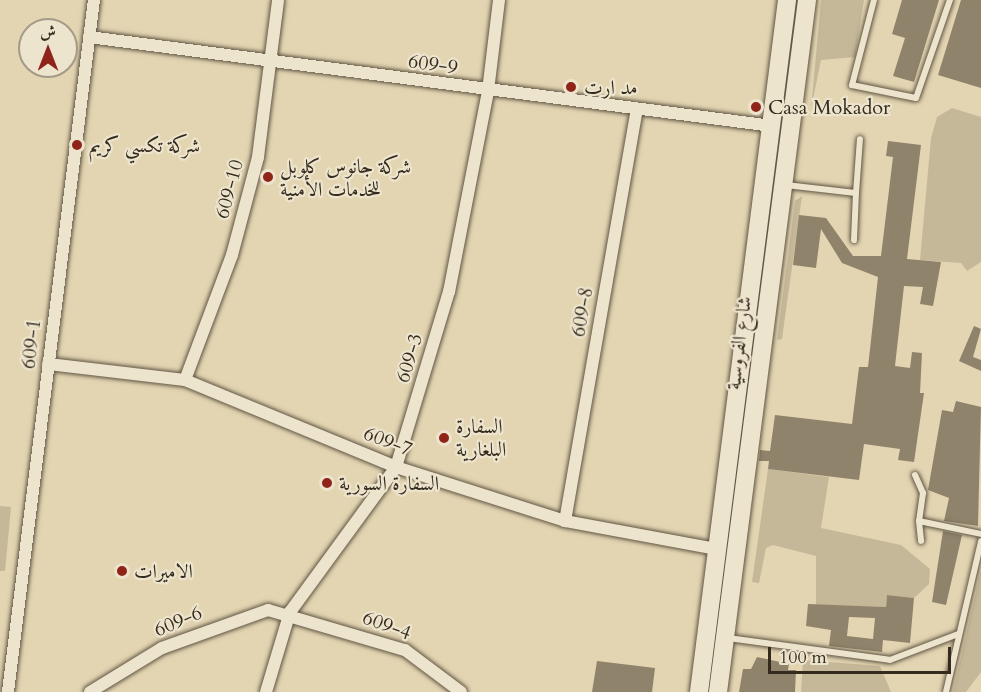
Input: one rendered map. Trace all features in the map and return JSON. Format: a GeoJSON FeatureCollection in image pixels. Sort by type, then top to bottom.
{"type":"FeatureCollection","features":[{"type":"Feature","properties":{"kind":"street","name":"609-1"},"geometry":{"type":"LineString","coordinates":[[8,692],[94,0]]}},
{"type":"Feature","properties":{"kind":"street","name":"609-10"},"geometry":{"type":"LineString","coordinates":[[185,381],[232,255],[258,157],[278,0]]}},
{"type":"Feature","properties":{"kind":"street","name":"609-3"},"geometry":{"type":"LineString","coordinates":[[266,692],[290,612],[396,467],[449,292],[488,91],[499,0]]}},
{"type":"Feature","properties":{"kind":"street","name":"شارع الفروسية"},"geometry":{"type":"LineString","coordinates":[[718,692],[726,638],[772,126],[787,0]]}},
{"type":"Feature","properties":{"kind":"street","name":"شارع الفروسية"},"geometry":{"type":"LineString","coordinates":[[699,692],[716,549],[783,184],[807,0]]}},
{"type":"Feature","properties":{"kind":"street","name":"609-9"},"geometry":{"type":"LineString","coordinates":[[89,37],[488,91],[772,126]]}},
{"type":"Feature","properties":{"kind":"street","name":"609-8"},"geometry":{"type":"LineString","coordinates":[[564,521],[637,109]]}},
{"type":"Feature","properties":{"kind":"street","name":"609-7"},"geometry":{"type":"LineString","coordinates":[[48,364],[185,381],[396,467],[564,521],[716,549]]}},
{"type":"Feature","properties":{"kind":"street","name":"609-6"},"geometry":{"type":"LineString","coordinates":[[90,692],[162,648],[226,622],[268,610],[290,612]]}},
{"type":"Feature","properties":{"kind":"street","name":"609-4"},"geometry":{"type":"LineString","coordinates":[[290,612],[405,650],[461,692]]}},
{"type":"Feature","properties":{"kind":"lane"},"geometry":{"type":"LineString","coordinates":[[874,0],[852,85],[916,98],[950,0]]}},
{"type":"Feature","properties":{"kind":"lane"},"geometry":{"type":"LineString","coordinates":[[854,240],[860,139]]}},
{"type":"Feature","properties":{"kind":"lane"},"geometry":{"type":"LineString","coordinates":[[783,184],[856,193]]}},
{"type":"Feature","properties":{"kind":"lane"},"geometry":{"type":"LineString","coordinates":[[915,475],[922,493],[919,521],[921,541]]}},
{"type":"Feature","properties":{"kind":"lane"},"geometry":{"type":"LineString","coordinates":[[919,521],[981,534]]}},
{"type":"Feature","properties":{"kind":"lane"},"geometry":{"type":"LineString","coordinates":[[946,692],[981,541]]}},
{"type":"Feature","properties":{"kind":"lane"},"geometry":{"type":"LineString","coordinates":[[726,638],[890,660],[958,634]]}},
{"type":"Feature","properties":{"kind":"shaded area"},"geometry":{"type":"Polygon","coordinates":[[[821,0],[864,0],[855,57],[821,60],[811,109],[821,0]]]}},
{"type":"Feature","properties":{"kind":"shaded area"},"geometry":{"type":"Polygon","coordinates":[[[952,108],[981,117],[981,262],[967,271],[961,263],[920,260],[931,138],[937,117],[952,108]]]}},
{"type":"Feature","properties":{"kind":"shaded area"},"geometry":{"type":"Polygon","coordinates":[[[802,196],[782,339],[777,340],[795,201],[802,196]]]}},
{"type":"Feature","properties":{"kind":"shaded area"},"geometry":{"type":"Polygon","coordinates":[[[768,469],[829,477],[821,528],[901,545],[930,569],[929,584],[914,598],[887,595],[886,607],[816,605],[816,556],[773,545],[766,548],[759,583],[752,582],[768,469]]]}},
{"type":"Feature","properties":{"kind":"shaded area"},"geometry":{"type":"Polygon","coordinates":[[[0,506],[11,507],[5,571],[0,571],[0,506]]]}},
{"type":"Feature","properties":{"kind":"shaded area"},"geometry":{"type":"Polygon","coordinates":[[[981,570],[981,672],[966,692],[953,692],[981,570]]]}},
{"type":"Feature","properties":{"kind":"shaded area"},"geometry":{"type":"Polygon","coordinates":[[[803,660],[880,666],[891,692],[801,692],[803,660]]]}},
{"type":"Feature","properties":{"kind":"building"},"geometry":{"type":"Polygon","coordinates":[[[902,0],[939,0],[914,82],[893,76],[905,38],[892,34],[902,0]]]}},
{"type":"Feature","properties":{"kind":"building"},"geometry":{"type":"Polygon","coordinates":[[[961,0],[981,0],[981,88],[938,75],[961,0]]]}},
{"type":"Feature","properties":{"kind":"building"},"geometry":{"type":"Polygon","coordinates":[[[888,141],[921,145],[907,259],[941,262],[933,306],[920,304],[923,287],[904,286],[895,366],[910,368],[912,352],[922,353],[920,393],[924,393],[914,462],[898,460],[900,449],[864,444],[859,480],[768,469],[769,461],[759,461],[760,450],[770,451],[775,415],[852,424],[859,367],[868,367],[878,277],[842,263],[821,229],[816,268],[793,265],[799,215],[826,218],[853,256],[881,256],[893,157],[886,156],[888,141]]]}},
{"type":"Feature","properties":{"kind":"building"},"geometry":{"type":"Polygon","coordinates":[[[974,326],[981,329],[973,357],[981,360],[981,371],[959,361],[974,326]]]}},
{"type":"Feature","properties":{"kind":"building"},"geometry":{"type":"Polygon","coordinates":[[[956,401],[981,407],[978,526],[944,521],[949,498],[928,490],[942,410],[953,412],[956,401]]]}},
{"type":"Feature","properties":{"kind":"building"},"geometry":{"type":"Polygon","coordinates":[[[943,531],[962,535],[946,605],[932,602],[943,531]]]}},
{"type":"Feature","properties":{"kind":"building"},"geometry":{"type":"Polygon","coordinates":[[[887,595],[914,598],[910,643],[883,640],[882,652],[829,646],[831,630],[806,626],[808,604],[886,607],[887,595]],[[849,617],[847,636],[873,639],[875,618],[849,617]]]}},
{"type":"Feature","properties":{"kind":"building"},"geometry":{"type":"Polygon","coordinates":[[[757,657],[789,664],[788,670],[796,670],[795,692],[739,692],[743,669],[751,669],[757,657]]]}},
{"type":"Feature","properties":{"kind":"building"},"geometry":{"type":"Polygon","coordinates":[[[597,661],[655,668],[652,692],[592,692],[597,661]]]}},
{"type":"Feature","properties":{"kind":"place","name":"مد ارت"},"geometry":{"type":"Point","coordinates":[571,87]}},
{"type":"Feature","properties":{"kind":"place","name":"Casa Mokador"},"geometry":{"type":"Point","coordinates":[756,107]}},
{"type":"Feature","properties":{"kind":"place","name":"شركة تكسي كريم"},"geometry":{"type":"Point","coordinates":[77,145]}},
{"type":"Feature","properties":{"kind":"place","name":"شركة جانوس كلوبل للخدمات الأمنية"},"geometry":{"type":"Point","coordinates":[268,177]}},
{"type":"Feature","properties":{"kind":"place","name":"السفارة البلغارية"},"geometry":{"type":"Point","coordinates":[444,438]}},
{"type":"Feature","properties":{"kind":"place","name":"السفارة السورية"},"geometry":{"type":"Point","coordinates":[327,483]}},
{"type":"Feature","properties":{"kind":"place","name":"الاميرات"},"geometry":{"type":"Point","coordinates":[122,571]}}]}
